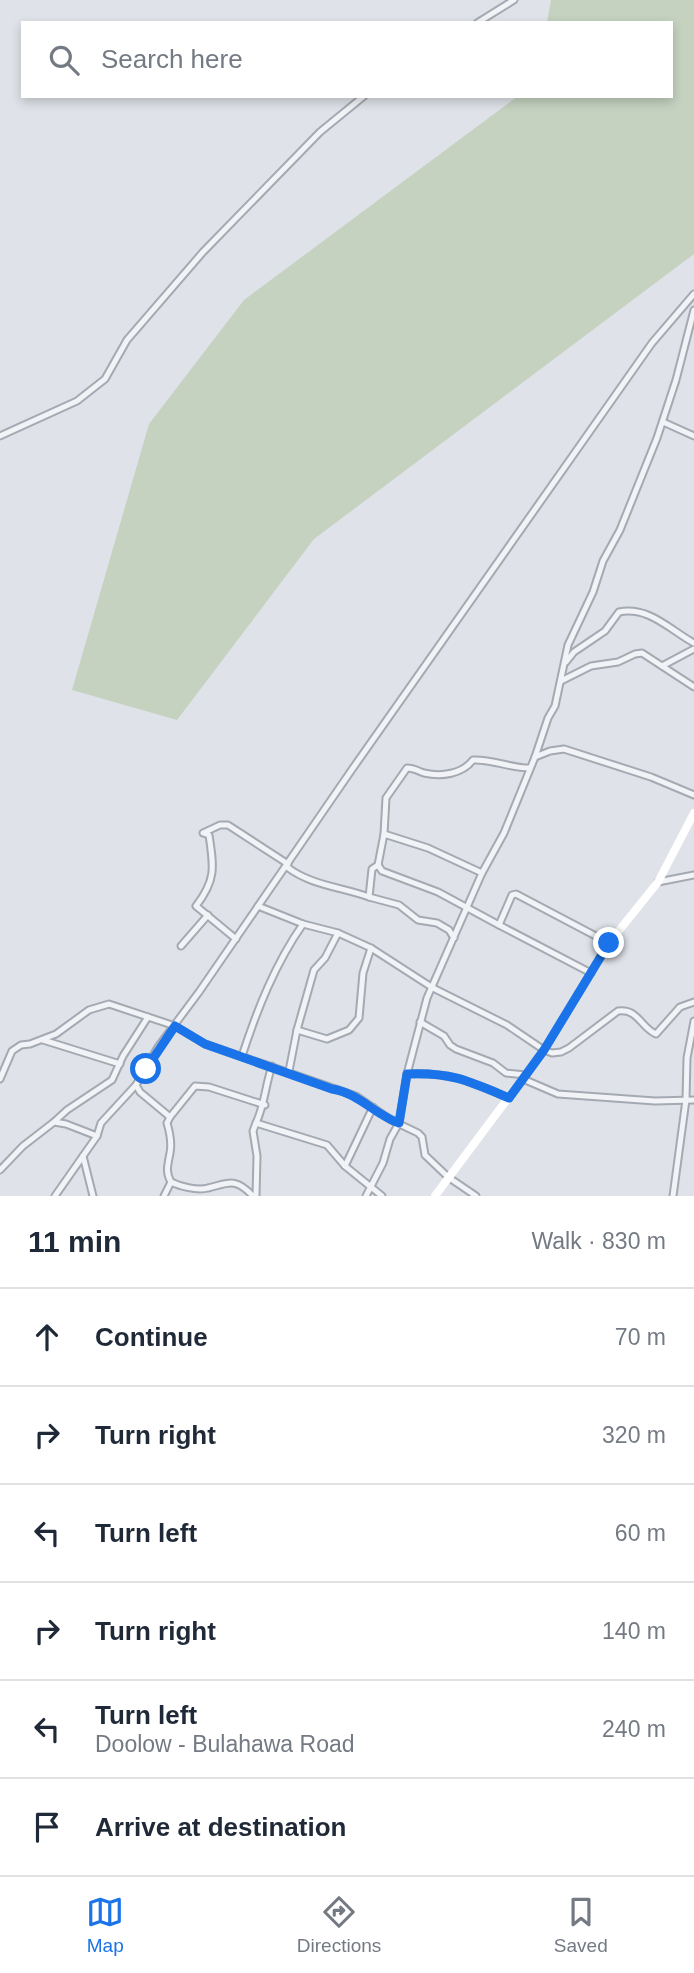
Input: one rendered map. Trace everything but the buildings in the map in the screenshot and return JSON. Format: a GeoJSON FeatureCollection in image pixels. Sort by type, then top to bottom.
{"type":"FeatureCollection","features":[{"type":"Feature","properties":{"kind":"main road"},"geometry":{"type":"LineString","coordinates":[[435,1196],[544,1050],[609,943],[658,882],[694,813]]}},
{"type":"Feature","properties":{"kind":"street"},"geometry":{"type":"LineString","coordinates":[[480,21],[514,0]]}},
{"type":"Feature","properties":{"kind":"street"},"geometry":{"type":"LineString","coordinates":[[0,436],[77,401],[105,379],[127,340],[203,252],[320,132],[362,98]]}},
{"type":"Feature","properties":{"kind":"street"},"geometry":{"type":"LineString","coordinates":[[55,1196],[97,1136],[101,1123],[136,1085],[159,1047],[652,342],[694,294]]}},
{"type":"Feature","properties":{"kind":"street"},"geometry":{"type":"LineString","coordinates":[[366,1196],[399,1123],[407,1074],[427,998],[482,873],[505,833],[548,718],[555,706],[572,635],[593,592],[603,561],[620,530],[663,422],[694,310]]}},
{"type":"Feature","properties":{"kind":"street"},"geometry":{"type":"LineString","coordinates":[[663,422],[694,436]]}},
{"type":"Feature","properties":{"kind":"street"},"geometry":{"type":"LineString","coordinates":[[564,665],[574,652],[605,631],[619,612],[629,610],[647,615],[677,630],[694,643]]}},
{"type":"Feature","properties":{"kind":"street"},"geometry":{"type":"LineString","coordinates":[[662,666],[694,649]]}},
{"type":"Feature","properties":{"kind":"street"},"geometry":{"type":"LineString","coordinates":[[561,681],[591,666],[618,662],[642,653],[694,687]]}},
{"type":"Feature","properties":{"kind":"street"},"geometry":{"type":"LineString","coordinates":[[535,757],[564,749],[651,777],[694,796]]}},
{"type":"Feature","properties":{"kind":"street"},"geometry":{"type":"LineString","coordinates":[[369,897],[372,869],[378,865],[384,834],[386,797],[407,768],[430,774],[457,773],[473,760],[485,759],[513,768],[529,768]]}},
{"type":"Feature","properties":{"kind":"street"},"geometry":{"type":"LineString","coordinates":[[236,939],[196,906],[211,885],[214,873],[209,835],[203,833],[220,825],[228,825],[287,866],[316,882],[399,905],[418,920],[437,923],[449,930],[454,938]]}},
{"type":"Feature","properties":{"kind":"street"},"geometry":{"type":"LineString","coordinates":[[384,834],[428,848],[482,873]]}},
{"type":"Feature","properties":{"kind":"street"},"geometry":{"type":"LineString","coordinates":[[378,865],[383,871],[422,885],[468,907],[591,973]]}},
{"type":"Feature","properties":{"kind":"street"},"geometry":{"type":"LineString","coordinates":[[658,882],[694,874]]}},
{"type":"Feature","properties":{"kind":"street"},"geometry":{"type":"LineString","coordinates":[[499,925],[512,895],[516,894],[609,943]]}},
{"type":"Feature","properties":{"kind":"street"},"geometry":{"type":"LineString","coordinates":[[258,906],[338,933],[371,948],[433,988],[508,1025],[552,1053],[561,1052],[618,1011],[624,1010],[636,1015],[656,1034],[680,1007],[694,1002]]}},
{"type":"Feature","properties":{"kind":"street"},"geometry":{"type":"LineString","coordinates":[[181,946],[208,915]]}},
{"type":"Feature","properties":{"kind":"street"},"geometry":{"type":"LineString","coordinates":[[242,1056],[272,977],[303,923]]}},
{"type":"Feature","properties":{"kind":"street"},"geometry":{"type":"LineString","coordinates":[[289,1072],[297,1030],[314,970],[325,958],[338,933]]}},
{"type":"Feature","properties":{"kind":"street"},"geometry":{"type":"LineString","coordinates":[[297,1030],[327,1039],[349,1030],[359,1018],[363,973],[371,948]]}},
{"type":"Feature","properties":{"kind":"street"},"geometry":{"type":"LineString","coordinates":[[0,1079],[12,1051],[21,1045],[56,1034],[89,1010],[109,1003],[175,1026],[205,1044],[332,1089],[345,1091],[391,1120],[418,1133],[422,1138],[425,1155],[448,1177],[476,1196]]}},
{"type":"Feature","properties":{"kind":"street"},"geometry":{"type":"LineString","coordinates":[[0,1170],[23,1146],[67,1110],[112,1080],[148,1017]]}},
{"type":"Feature","properties":{"kind":"street"},"geometry":{"type":"LineString","coordinates":[[673,1196],[686,1100],[687,1058],[694,1021]]}},
{"type":"Feature","properties":{"kind":"street"},"geometry":{"type":"LineString","coordinates":[[420,1022],[444,1036],[456,1049],[493,1063],[506,1073],[524,1077],[558,1094],[655,1101],[694,1100]]}},
{"type":"Feature","properties":{"kind":"street"},"geometry":{"type":"LineString","coordinates":[[43,1040],[120,1063]]}},
{"type":"Feature","properties":{"kind":"street"},"geometry":{"type":"LineString","coordinates":[[255,1196],[256,1146],[253,1131],[265,1105],[267,1080],[272,1066]]}},
{"type":"Feature","properties":{"kind":"street"},"geometry":{"type":"LineString","coordinates":[[407,1074],[453,1076],[509,1098]]}},
{"type":"Feature","properties":{"kind":"street"},"geometry":{"type":"LineString","coordinates":[[136,1085],[140,1092],[170,1117]]}},
{"type":"Feature","properties":{"kind":"street"},"geometry":{"type":"LineString","coordinates":[[255,1196],[235,1183],[224,1182],[199,1193],[171,1182],[166,1163],[170,1153],[167,1123],[195,1086],[209,1087],[265,1105]]}},
{"type":"Feature","properties":{"kind":"street"},"geometry":{"type":"LineString","coordinates":[[345,1166],[373,1107]]}},
{"type":"Feature","properties":{"kind":"street"},"geometry":{"type":"LineString","coordinates":[[54,1122],[97,1136]]}},
{"type":"Feature","properties":{"kind":"street"},"geometry":{"type":"LineString","coordinates":[[256,1123],[327,1145],[345,1166],[382,1196]]}},
{"type":"Feature","properties":{"kind":"street"},"geometry":{"type":"LineString","coordinates":[[83,1157],[93,1196]]}},
{"type":"Feature","properties":{"kind":"street"},"geometry":{"type":"LineString","coordinates":[[164,1196],[171,1182]]}},
{"type":"Feature","properties":{"kind":"green space"},"geometry":{"type":"Polygon","coordinates":[[[551,0],[694,0],[694,254],[314,539],[177,720],[72,690],[149,424],[244,300],[515,98],[673,98],[673,21],[547,21],[551,0]]]}},
{"type":"Feature","properties":{"kind":"route"},"geometry":{"type":"LineString","coordinates":[[146,1069],[175,1026],[205,1044],[332,1089],[345,1091],[399,1123],[407,1074],[432,1073],[466,1079],[509,1098],[544,1050],[609,943]]}}]}
